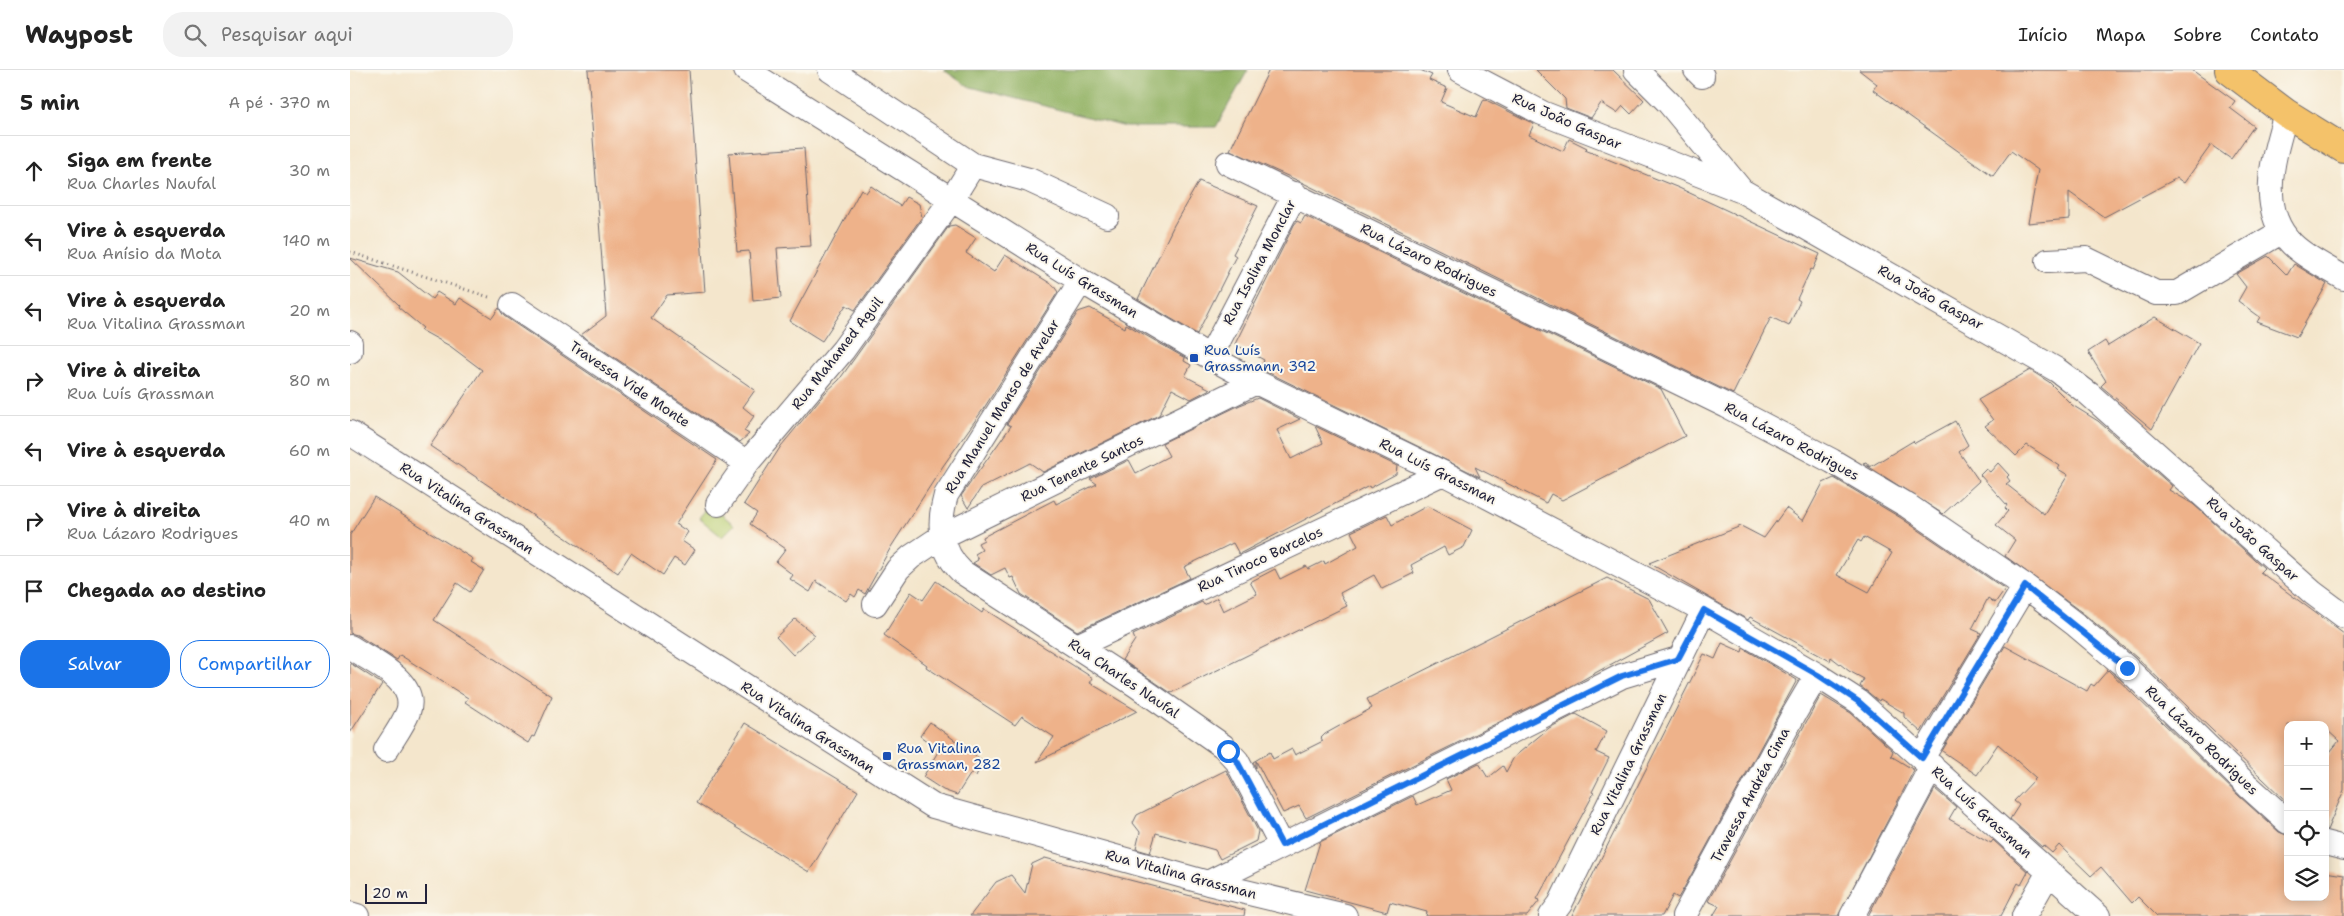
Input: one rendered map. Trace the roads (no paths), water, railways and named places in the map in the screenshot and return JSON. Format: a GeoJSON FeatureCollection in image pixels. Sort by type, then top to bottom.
{"type":"FeatureCollection","features":[{"type":"Feature","properties":{"kind":"main road"},"geometry":{"type":"LineString","coordinates":[[2229,70],[2286,113],[2344,149]]}},
{"type":"Feature","properties":{"kind":"street","name":"Rua Luís Grassman"},"geometry":{"type":"LineString","coordinates":[[746,70],[1081,280],[1210,357],[1256,382],[1443,473],[1704,610],[1818,675],[1859,702],[2098,916]]}},
{"type":"Feature","properties":{"kind":"street"},"geometry":{"type":"LineString","coordinates":[[830,70],[973,165],[1029,180],[1106,216]]}},
{"type":"Feature","properties":{"kind":"street","name":"Rua João Gaspar"},"geometry":{"type":"LineString","coordinates":[[1460,70],[1542,113],[1742,192],[2058,370],[2088,394],[2314,593],[2344,616]]}},
{"type":"Feature","properties":{"kind":"street"},"geometry":{"type":"LineString","coordinates":[[1636,70],[1668,103],[1742,192]]}},
{"type":"Feature","properties":{"kind":"street"},"geometry":{"type":"LineString","coordinates":[[2286,113],[2275,153],[2271,178],[2271,202],[2281,232],[2294,246],[2344,278]]}},
{"type":"Feature","properties":{"kind":"street","name":"Rua Lázaro Rodrigues"},"geometry":{"type":"LineString","coordinates":[[1228,163],[1719,402],[1832,461],[1908,506],[2025,586],[2127,668],[2248,786],[2284,818]]}},
{"type":"Feature","properties":{"kind":"street","name":"Rua Mahamed Aguil"},"geometry":{"type":"LineString","coordinates":[[718,504],[747,464],[842,350],[952,199],[973,165]]}},
{"type":"Feature","properties":{"kind":"street","name":"Rua Isolina Monclar"},"geometry":{"type":"LineString","coordinates":[[1210,357],[1295,194]]}},
{"type":"Feature","properties":{"kind":"street"},"geometry":{"type":"LineString","coordinates":[[2048,262],[2086,259],[2156,293],[2178,293],[2281,232]]}},
{"type":"Feature","properties":{"kind":"street","name":"Rua Manuel Manso de Avelar"},"geometry":{"type":"LineString","coordinates":[[941,537],[941,514],[946,495],[1081,280]]}},
{"type":"Feature","properties":{"kind":"street","name":"Travessa Vide Monte"},"geometry":{"type":"LineString","coordinates":[[512,304],[747,464]]}},
{"type":"Feature","properties":{"kind":"street"},"geometry":{"type":"LineString","coordinates":[[350,342],[350,350]]}},
{"type":"Feature","properties":{"kind":"street","name":"Rua Tenente Santos"},"geometry":{"type":"LineString","coordinates":[[875,604],[898,569],[911,557],[941,537],[1256,382]]}},
{"type":"Feature","properties":{"kind":"street","name":"Rua Vitalina Grassman"},"geometry":{"type":"LineString","coordinates":[[350,433],[933,806],[1208,883],[1344,916]]}},
{"type":"Feature","properties":{"kind":"street","name":"Rua Tinoco Barcelos"},"geometry":{"type":"LineString","coordinates":[[1077,646],[1443,473]]}},
{"type":"Feature","properties":{"kind":"street","name":"Rua Charles Naufal"},"geometry":{"type":"LineString","coordinates":[[941,537],[953,563],[962,572],[1136,685],[1228,751],[1237,761],[1282,845]]}},
{"type":"Feature","properties":{"kind":"street"},"geometry":{"type":"LineString","coordinates":[[1852,916],[1927,762],[2025,586]]}},
{"type":"Feature","properties":{"kind":"street","name":"Rua Vitalina Grassman"},"geometry":{"type":"LineString","coordinates":[[1551,916],[1560,904],[1643,737],[1678,659],[1704,610]]}},
{"type":"Feature","properties":{"kind":"street"},"geometry":{"type":"LineString","coordinates":[[350,647],[402,681],[410,698],[408,712],[386,750]]}},
{"type":"Feature","properties":{"kind":"street"},"geometry":{"type":"LineString","coordinates":[[1208,883],[1622,676],[1678,659]]}},
{"type":"Feature","properties":{"kind":"street","name":"Travessa Andréa Cima"},"geometry":{"type":"LineString","coordinates":[[1684,916],[1794,714],[1818,675]]}},
{"type":"Feature","properties":{"kind":"street"},"geometry":{"type":"LineString","coordinates":[[2329,843],[2344,848]]}},
{"type":"Feature","properties":{"kind":"street"},"geometry":{"type":"LineString","coordinates":[[2024,916],[2049,872]]}},
{"type":"Feature","properties":{"kind":"street"},"geometry":{"type":"LineString","coordinates":[[350,914],[357,916]]}},
{"type":"Feature","properties":{"kind":"place","name":"Rua Luís Grassmann, 392"},"geometry":{"type":"Point","coordinates":[1194,358]}},
{"type":"Feature","properties":{"kind":"place","name":"Rua Vitalina Grassman, 282"},"geometry":{"type":"Point","coordinates":[887,756]}}]}
